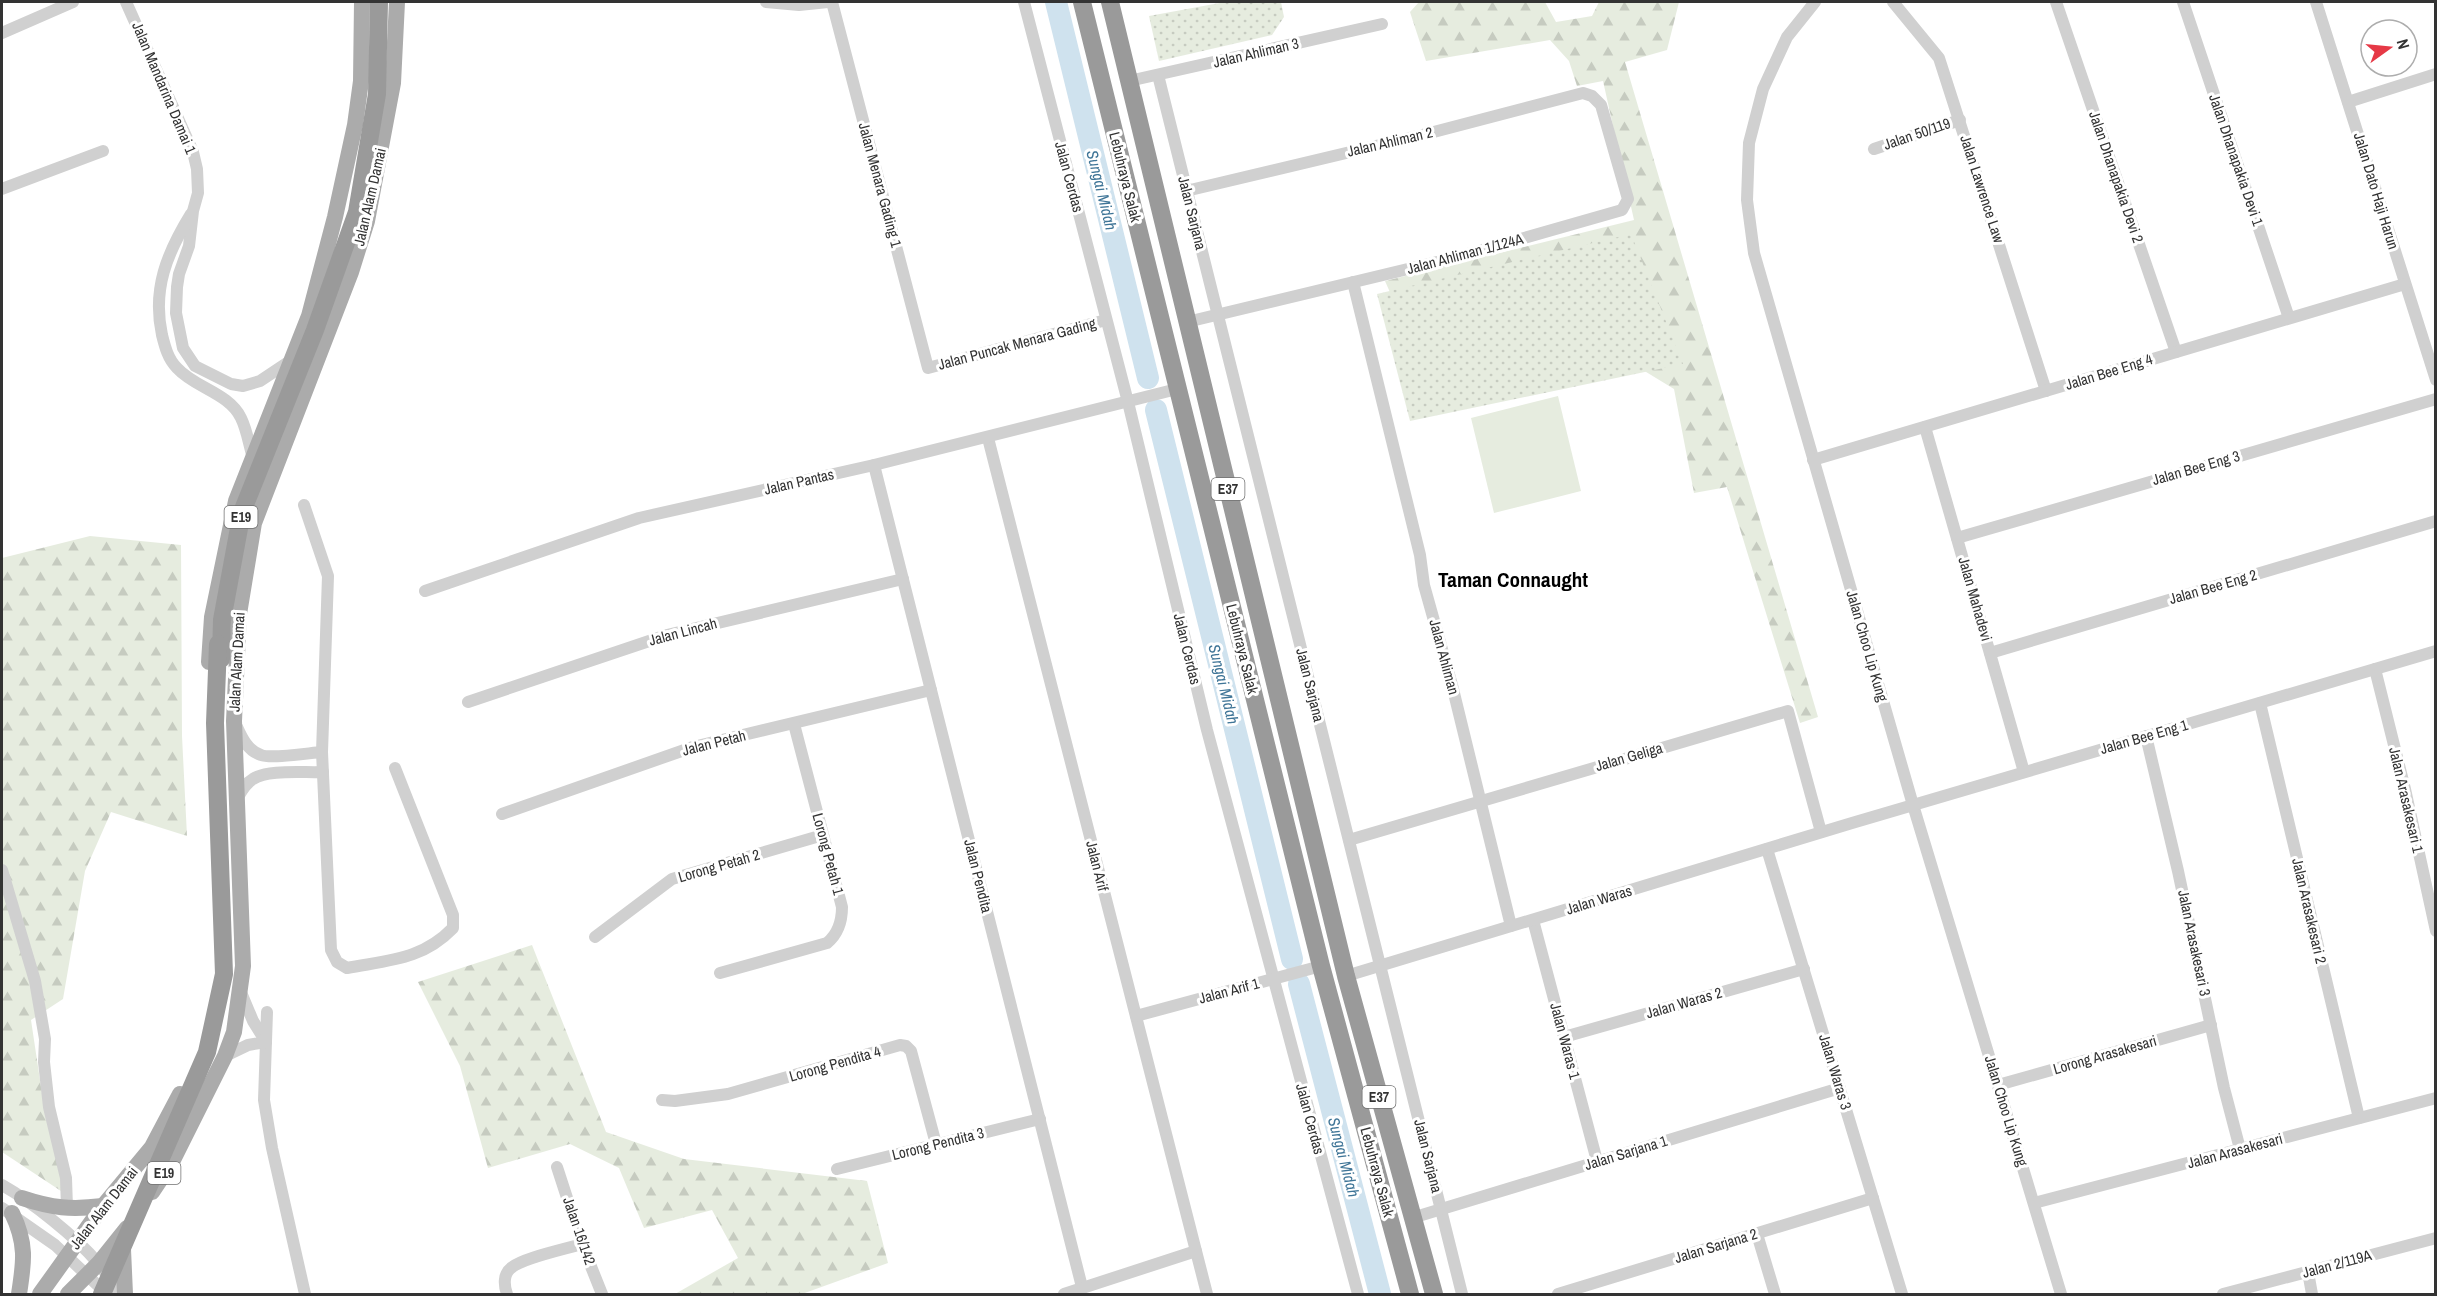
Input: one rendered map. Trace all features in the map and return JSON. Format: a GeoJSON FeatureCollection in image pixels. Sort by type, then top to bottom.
{"type":"FeatureCollection","features":[{"type":"Feature","properties":{"kind":"highway","name":"E19"},"geometry":{"type":"LineString","coordinates":[[102,1294],[207,1052],[224,974],[215,723],[218,620],[238,513],[312,327],[352,212],[372,95],[377,2]]}},
{"type":"Feature","properties":{"kind":"highway","name":"E19"},"geometry":{"type":"LineString","coordinates":[[117,1294],[212,1051],[229,974],[220,722],[222,620],[242,513],[315,330],[357,212],[377,94],[377,2]]}},
{"type":"Feature","properties":{"kind":"highway","name":"Lebuhraya Salak"},"geometry":{"type":"LineString","coordinates":[[1082,2],[1322,966],[1410,1294]]}},
{"type":"Feature","properties":{"kind":"highway","name":"Lebuhraya Salak"},"geometry":{"type":"LineString","coordinates":[[1110,2],[1346,976],[1434,1294]]}},
{"type":"Feature","properties":{"kind":"main road","name":"Jalan Alam Damai"},"geometry":{"type":"LineString","coordinates":[[40,1294],[103,1206],[152,1147],[191,1074],[210,1022],[221,944],[221,870],[208,676],[212,617],[236,501],[309,316],[335,217],[355,125],[361,81],[362,2]]}},
{"type":"Feature","properties":{"kind":"main road","name":"Jalan Alam Damai"},"geometry":{"type":"LineString","coordinates":[[68,1294],[93,1269],[123,1233],[172,1162],[225,1056],[234,1032],[243,966],[234,721],[238,614],[254,524],[351,272],[367,221],[393,83],[397,2]]}},
{"type":"Feature","properties":{"kind":"main road"},"geometry":{"type":"LineString","coordinates":[[22,1198],[51,1207],[78,1209],[103,1206]]}},
{"type":"Feature","properties":{"kind":"main road"},"geometry":{"type":"LineString","coordinates":[[7,1210],[19,1227],[24,1250],[19,1294]]}},
{"type":"Feature","properties":{"kind":"main road"},"geometry":{"type":"LineString","coordinates":[[123,1233],[122,1263],[125,1294]]}},
{"type":"Feature","properties":{"kind":"street"},"geometry":{"type":"LineString","coordinates":[[2,33],[73,2]]}},
{"type":"Feature","properties":{"kind":"street","name":"Jalan Mandarina Damai 1"},"geometry":{"type":"LineString","coordinates":[[126,2],[193,152],[197,169],[198,193],[193,211],[189,246],[178,274],[177,324],[183,348],[195,366],[231,384],[243,386],[260,381],[290,361]]}},
{"type":"Feature","properties":{"kind":"street"},"geometry":{"type":"LineString","coordinates":[[766,2],[799,5],[828,2]]}},
{"type":"Feature","properties":{"kind":"street","name":"Jalan Menara Gading 1"},"geometry":{"type":"LineString","coordinates":[[832,2],[928,368]]}},
{"type":"Feature","properties":{"kind":"street","name":"Jalan Cerdas"},"geometry":{"type":"LineString","coordinates":[[1024,2],[1128,402],[1204,718],[1358,1294]]}},
{"type":"Feature","properties":{"kind":"street","name":"Jalan Choo Lip Kung"},"geometry":{"type":"LineString","coordinates":[[1815,2],[1789,33],[1763,89],[1749,143],[1747,200],[1758,272],[1913,805],[2061,1294]]}},
{"type":"Feature","properties":{"kind":"street","name":"Jalan Lawrence Law"},"geometry":{"type":"LineString","coordinates":[[1893,2],[1939,58],[2046,391]]}},
{"type":"Feature","properties":{"kind":"street","name":"Jalan Dhanapakia Devi 2"},"geometry":{"type":"LineString","coordinates":[[2056,2],[2176,352]]}},
{"type":"Feature","properties":{"kind":"street","name":"Jalan Dhanapakia Devi 1"},"geometry":{"type":"LineString","coordinates":[[2183,2],[2289,318]]}},
{"type":"Feature","properties":{"kind":"street","name":"Jalan Dato Haji Harun"},"geometry":{"type":"LineString","coordinates":[[2316,2],[2436,380]]}},
{"type":"Feature","properties":{"kind":"street","name":"Jalan Ahliman 3"},"geometry":{"type":"LineString","coordinates":[[1129,81],[1382,24]]}},
{"type":"Feature","properties":{"kind":"street"},"geometry":{"type":"LineString","coordinates":[[2348,102],[2436,74]]}},
{"type":"Feature","properties":{"kind":"street","name":"Jalan Sarjana"},"geometry":{"type":"LineString","coordinates":[[1158,75],[1462,1294]]}},
{"type":"Feature","properties":{"kind":"street","name":"Jalan Ahliman 2"},"geometry":{"type":"LineString","coordinates":[[1186,191],[1426,134],[1583,93],[1592,96]]}},
{"type":"Feature","properties":{"kind":"street","name":"Jalan Ahliman 1/124A"},"geometry":{"type":"LineString","coordinates":[[1187,322],[1454,258],[1622,210],[1628,199],[1601,105],[1592,96]]}},
{"type":"Feature","properties":{"kind":"street","name":"Jalan 50/119"},"geometry":{"type":"LineString","coordinates":[[1875,149],[1960,120]]}},
{"type":"Feature","properties":{"kind":"street"},"geometry":{"type":"LineString","coordinates":[[2,189],[103,151]]}},
{"type":"Feature","properties":{"kind":"street","name":"Jalan Mandarina Damai 1"},"geometry":{"type":"LineString","coordinates":[[193,211],[173,243],[159,286],[160,326],[165,349],[176,368],[192,381],[231,405],[240,416],[253,458]]}},
{"type":"Feature","properties":{"kind":"street","name":"Jalan Ahliman"},"geometry":{"type":"LineString","coordinates":[[1353,282],[1420,555],[1424,585],[1511,926]]}},
{"type":"Feature","properties":{"kind":"street","name":"Jalan Bee Eng 4"},"geometry":{"type":"LineString","coordinates":[[1813,460],[2405,284]]}},
{"type":"Feature","properties":{"kind":"street"},"geometry":{"type":"LineString","coordinates":[[159,298],[176,300]]}},
{"type":"Feature","properties":{"kind":"street","name":"Jalan Puncak Menara Gading"},"geometry":{"type":"LineString","coordinates":[[928,368],[1106,320]]}},
{"type":"Feature","properties":{"kind":"street"},"geometry":{"type":"LineString","coordinates":[[160,326],[177,324]]}},
{"type":"Feature","properties":{"kind":"street","name":"Jalan Pantas"},"geometry":{"type":"LineString","coordinates":[[425,591],[639,518],[988,438],[1177,389]]}},
{"type":"Feature","properties":{"kind":"street","name":"Jalan Bee Eng 3"},"geometry":{"type":"LineString","coordinates":[[1957,538],[2436,399]]}},
{"type":"Feature","properties":{"kind":"street","name":"Jalan Mahadevi"},"geometry":{"type":"LineString","coordinates":[[1925,427],[2024,772]]}},
{"type":"Feature","properties":{"kind":"street","name":"Jalan Arif"},"geometry":{"type":"LineString","coordinates":[[988,438],[1207,1294]]}},
{"type":"Feature","properties":{"kind":"street","name":"Jalan Pendita"},"geometry":{"type":"LineString","coordinates":[[874,465],[1082,1287]]}},
{"type":"Feature","properties":{"kind":"street"},"geometry":{"type":"LineString","coordinates":[[304,505],[328,576],[322,752],[331,950],[337,962],[347,968],[416,955],[444,938],[453,928],[453,915],[395,768]]}},
{"type":"Feature","properties":{"kind":"street","name":"Jalan Bee Eng 2"},"geometry":{"type":"LineString","coordinates":[[1990,653],[2436,521]]}},
{"type":"Feature","properties":{"kind":"street","name":"Jalan Lincah"},"geometry":{"type":"LineString","coordinates":[[468,702],[667,635],[903,579]]}},
{"type":"Feature","properties":{"kind":"street","name":"Jalan Bee Eng 1"},"geometry":{"type":"LineString","coordinates":[[1852,823],[2436,651]]}},
{"type":"Feature","properties":{"kind":"street","name":"Jalan Arasakesari 1"},"geometry":{"type":"LineString","coordinates":[[2375,669],[2405,789],[2436,931]]}},
{"type":"Feature","properties":{"kind":"street","name":"Jalan Petah"},"geometry":{"type":"LineString","coordinates":[[502,814],[693,747],[931,690]]}},
{"type":"Feature","properties":{"kind":"street","name":"Jalan Arasakesari 2"},"geometry":{"type":"LineString","coordinates":[[2260,703],[2359,1118]]}},
{"type":"Feature","properties":{"kind":"street","name":"Jalan Geliga"},"geometry":{"type":"LineString","coordinates":[[1349,840],[1788,711],[1821,832]]}},
{"type":"Feature","properties":{"kind":"street"},"geometry":{"type":"LineString","coordinates":[[234,721],[243,740],[251,750],[262,756],[322,752]]}},
{"type":"Feature","properties":{"kind":"street","name":"Lorong Petah 1"},"geometry":{"type":"LineString","coordinates":[[720,973],[827,943],[834,937],[840,921],[842,906],[794,724]]}},
{"type":"Feature","properties":{"kind":"street","name":"Jalan Arasakesari 3"},"geometry":{"type":"LineString","coordinates":[[2146,736],[2240,1149]]}},
{"type":"Feature","properties":{"kind":"street"},"geometry":{"type":"LineString","coordinates":[[238,797],[246,784],[254,777],[264,774],[323,772]]}},
{"type":"Feature","properties":{"kind":"street","name":"Jalan Waras"},"geometry":{"type":"LineString","coordinates":[[1346,976],[1852,823]]}},
{"type":"Feature","properties":{"kind":"street","name":"Lorong Petah 2"},"geometry":{"type":"LineString","coordinates":[[595,937],[672,879],[823,835]]}},
{"type":"Feature","properties":{"kind":"street","name":"Jalan Waras 3"},"geometry":{"type":"LineString","coordinates":[[1767,849],[1902,1294]]}},
{"type":"Feature","properties":{"kind":"street"},"geometry":{"type":"LineString","coordinates":[[2,870],[35,981],[45,1039],[44,1062],[49,1107],[66,1178],[68,1208]]}},
{"type":"Feature","properties":{"kind":"street","name":"Jalan Waras 1"},"geometry":{"type":"LineString","coordinates":[[1533,920],[1597,1161]]}},
{"type":"Feature","properties":{"kind":"street","name":"Jalan Arif 1"},"geometry":{"type":"LineString","coordinates":[[1136,1016],[1322,966]]}},
{"type":"Feature","properties":{"kind":"street","name":"Jalan Waras 2"},"geometry":{"type":"LineString","coordinates":[[1564,1037],[1804,969]]}},
{"type":"Feature","properties":{"kind":"street"},"geometry":{"type":"LineString","coordinates":[[240,990],[253,1021],[266,1042]]}},
{"type":"Feature","properties":{"kind":"street"},"geometry":{"type":"LineString","coordinates":[[267,1012],[264,1100],[272,1148],[305,1294]]}},
{"type":"Feature","properties":{"kind":"street","name":"Lorong Arasakesari"},"geometry":{"type":"LineString","coordinates":[[1998,1085],[2211,1025]]}},
{"type":"Feature","properties":{"kind":"street"},"geometry":{"type":"LineString","coordinates":[[225,1056],[241,1047],[266,1042]]}},
{"type":"Feature","properties":{"kind":"street","name":"Lorong Pendita 4"},"geometry":{"type":"LineString","coordinates":[[662,1100],[675,1101],[728,1094],[900,1045],[906,1046],[911,1051],[936,1144]]}},
{"type":"Feature","properties":{"kind":"street","name":"Jalan Sarjana 1"},"geometry":{"type":"LineString","coordinates":[[1412,1218],[1840,1088]]}},
{"type":"Feature","properties":{"kind":"street","name":"Jalan Arasakesari"},"geometry":{"type":"LineString","coordinates":[[2034,1203],[2436,1098]]}},
{"type":"Feature","properties":{"kind":"street","name":"Lorong Pendita 3"},"geometry":{"type":"LineString","coordinates":[[837,1169],[1040,1119]]}},
{"type":"Feature","properties":{"kind":"street","name":"Jalan 16/142"},"geometry":{"type":"LineString","coordinates":[[557,1167],[582,1244],[602,1294]]}},
{"type":"Feature","properties":{"kind":"street"},"geometry":{"type":"LineString","coordinates":[[2,1185],[77,1241],[108,1294]]}},
{"type":"Feature","properties":{"kind":"street","name":"Jalan Sarjana 2"},"geometry":{"type":"LineString","coordinates":[[1558,1294],[1589,1290],[1873,1198]]}},
{"type":"Feature","properties":{"kind":"street"},"geometry":{"type":"LineString","coordinates":[[7,1210],[67,1255],[93,1269],[117,1294]]}},
{"type":"Feature","properties":{"kind":"street"},"geometry":{"type":"LineString","coordinates":[[1757,1234],[1774,1294]]}},
{"type":"Feature","properties":{"kind":"street","name":"Jalan 2/119A"},"geometry":{"type":"LineString","coordinates":[[2223,1294],[2436,1238]]}},
{"type":"Feature","properties":{"kind":"street"},"geometry":{"type":"LineString","coordinates":[[507,1294],[505,1277],[509,1269],[519,1263],[582,1244]]}},
{"type":"Feature","properties":{"kind":"street"},"geometry":{"type":"LineString","coordinates":[[1064,1294],[1196,1251]]}},
{"type":"Feature","properties":{"kind":"street"},"geometry":{"type":"LineString","coordinates":[[2308,1272],[2312,1294]]}},
{"type":"Feature","properties":{"kind":"green space"},"geometry":{"type":"Polygon","coordinates":[[[1225,2],[1281,2],[1284,17],[1272,35],[1159,61],[1149,16],[1225,2]]]}},
{"type":"Feature","properties":{"kind":"green space"},"geometry":{"type":"Polygon","coordinates":[[[1419,2],[1545,2],[1556,22],[1592,16],[1599,2],[1679,2],[1667,50],[1625,62],[1818,717],[1800,723],[1727,487],[1694,493],[1674,389],[1633,364],[1396,306],[1385,281],[1634,220],[1603,81],[1577,86],[1569,61],[1550,40],[1426,61],[1410,12],[1419,2]]]}},
{"type":"Feature","properties":{"kind":"green space"},"geometry":{"type":"Polygon","coordinates":[[[1631,234],[1683,364],[1410,421],[1377,294],[1631,234]]]}},
{"type":"Feature","properties":{"kind":"green space"},"geometry":{"type":"Polygon","coordinates":[[[1558,396],[1581,491],[1494,513],[1471,418],[1558,396]]]}},
{"type":"Feature","properties":{"kind":"green space"},"geometry":{"type":"Polygon","coordinates":[[[90,536],[181,545],[182,736],[187,836],[111,812],[85,871],[63,999],[31,1020],[44,1107],[64,1193],[2,1152],[2,558],[90,536]]]}},
{"type":"Feature","properties":{"kind":"green space"},"geometry":{"type":"Polygon","coordinates":[[[532,945],[606,1132],[684,1159],[867,1181],[888,1263],[802,1294],[675,1294],[738,1258],[712,1210],[644,1228],[619,1168],[570,1144],[488,1168],[460,1066],[418,982],[532,945]]]}},
{"type":"Feature","properties":{"kind":"waterway","name":"Sungai Midah"},"geometry":{"type":"LineString","coordinates":[[1056,2],[1148,378]]}},
{"type":"Feature","properties":{"kind":"waterway","name":"Sungai Midah"},"geometry":{"type":"LineString","coordinates":[[1156,410],[1292,959]]}},
{"type":"Feature","properties":{"kind":"waterway","name":"Sungai Midah"},"geometry":{"type":"LineString","coordinates":[[1299,984],[1380,1294]]}},
{"type":"Feature","properties":{"kind":"district","name":"Taman Connaught"},"geometry":{"type":"Point","coordinates":[1513,580]}}]}
